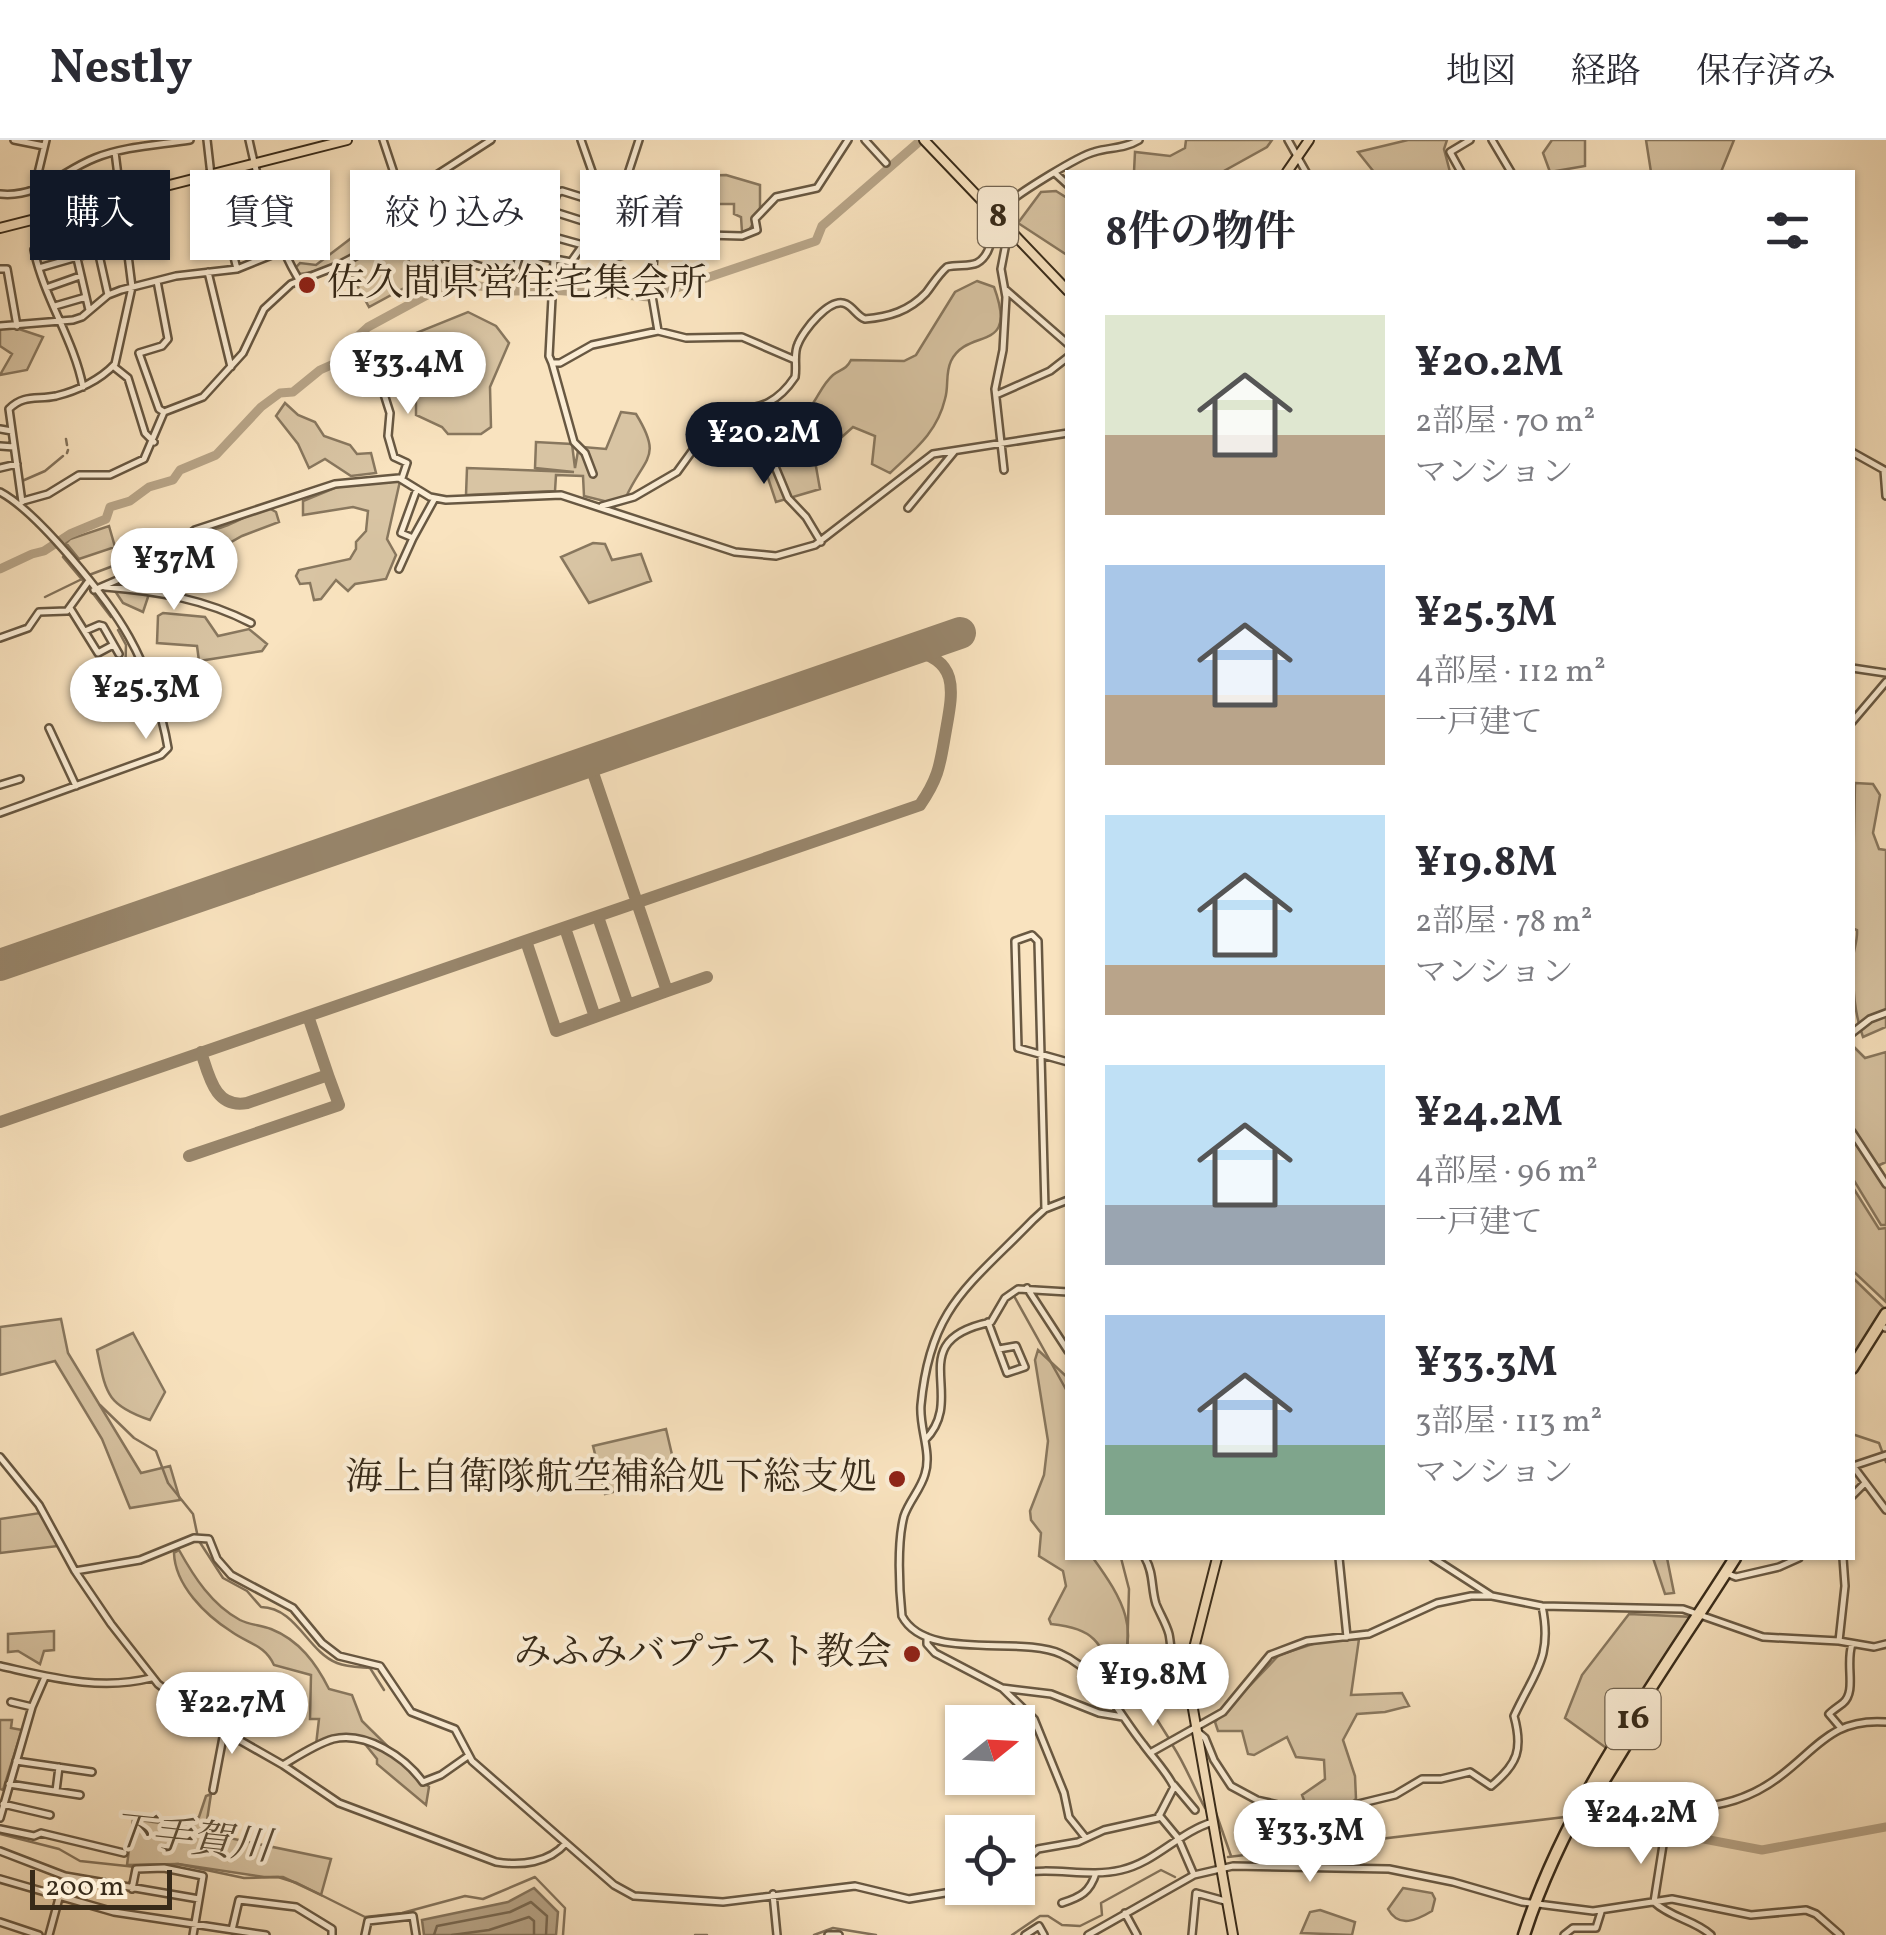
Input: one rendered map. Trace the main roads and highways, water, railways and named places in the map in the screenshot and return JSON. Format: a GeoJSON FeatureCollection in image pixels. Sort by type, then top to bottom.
{"type":"FeatureCollection","features":[{"type":"Feature","properties":{"kind":"highway"},"geometry":{"type":"LineString","coordinates":[[1855,1363],[1886,1314]]}},
{"type":"Feature","properties":{"kind":"highway"},"geometry":{"type":"LineString","coordinates":[[1855,1375],[1886,1328]]}},
{"type":"Feature","properties":{"kind":"highway","name":"16"},"geometry":{"type":"LineString","coordinates":[[1702,1615],[1737,1560]]}},
{"type":"Feature","properties":{"kind":"highway","name":"16"},"geometry":{"type":"LineString","coordinates":[[1528,1935],[1538,1905],[1596,1787],[1737,1560]]}},
{"type":"Feature","properties":{"kind":"main road"},"geometry":{"type":"LineString","coordinates":[[0,228],[346,140]]}},
{"type":"Feature","properties":{"kind":"main road"},"geometry":{"type":"LineString","coordinates":[[1288,170],[1309,140]]}},
{"type":"Feature","properties":{"kind":"main road","name":"8"},"geometry":{"type":"LineString","coordinates":[[926,142],[995,220],[1065,288]]}},
{"type":"Feature","properties":{"kind":"main road"},"geometry":{"type":"LineString","coordinates":[[1216,1560],[1192,1656],[1190,1692],[1234,1935]]}},
{"type":"Feature","properties":{"kind":"water"},"geometry":{"type":"Polygon","coordinates":[[[534,1888],[558,1912],[556,1935],[424,1935],[422,1920],[508,1902],[534,1888]]]}},
{"type":"Feature","properties":{"kind":"waterway"},"geometry":{"type":"LineString","coordinates":[[0,569],[106,519],[110,507],[130,501],[149,487],[173,480],[180,470],[216,455],[261,407],[280,393],[293,392],[320,370],[338,362],[347,346],[368,327],[451,282],[515,291],[650,297],[816,241],[822,226],[921,140]]}},
{"type":"Feature","properties":{"kind":"waterway"},"geometry":{"type":"LineString","coordinates":[[66,439],[67,445]]}},
{"type":"Feature","properties":{"kind":"waterway"},"geometry":{"type":"LineString","coordinates":[[22,481],[45,471],[63,456]]}},
{"type":"Feature","properties":{"kind":"waterway"},"geometry":{"type":"LineString","coordinates":[[183,535],[192,528]]}},
{"type":"Feature","properties":{"kind":"waterway"},"geometry":{"type":"LineString","coordinates":[[160,553],[179,538]]}},
{"type":"Feature","properties":{"kind":"waterway"},"geometry":{"type":"LineString","coordinates":[[63,557],[84,582]]}},
{"type":"Feature","properties":{"kind":"waterway"},"geometry":{"type":"LineString","coordinates":[[89,575],[121,563],[148,563],[153,557]]}},
{"type":"Feature","properties":{"kind":"waterway"},"geometry":{"type":"LineString","coordinates":[[45,597],[82,579]]}},
{"type":"Feature","properties":{"kind":"waterway"},"geometry":{"type":"LineString","coordinates":[[88,587],[111,617]]}},
{"type":"Feature","properties":{"kind":"waterway"},"geometry":{"type":"LineString","coordinates":[[118,630],[126,645],[125,679]]}},
{"type":"Feature","properties":{"kind":"waterway"},"geometry":{"type":"LineString","coordinates":[[1014,1296],[1065,1388]]}},
{"type":"Feature","properties":{"kind":"waterway"},"geometry":{"type":"LineString","coordinates":[[100,1405],[134,1438],[156,1451],[168,1483],[193,1514],[197,1533]]}},
{"type":"Feature","properties":{"kind":"waterway"},"geometry":{"type":"LineString","coordinates":[[1855,1435],[1879,1443],[1886,1462]]}},
{"type":"Feature","properties":{"kind":"waterway"},"geometry":{"type":"LineString","coordinates":[[199,1541],[223,1578],[247,1591],[261,1607],[284,1614],[327,1657],[337,1663],[370,1668],[384,1690]]}},
{"type":"Feature","properties":{"kind":"waterway"},"geometry":{"type":"LineString","coordinates":[[1122,1560],[1129,1589],[1127,1658],[1146,1702],[1168,1737]]}},
{"type":"Feature","properties":{"kind":"waterway"},"geometry":{"type":"LineString","coordinates":[[1173,1746],[1205,1808]]}},
{"type":"Feature","properties":{"kind":"waterway"},"geometry":{"type":"LineString","coordinates":[[1215,1810],[1231,1856]]}},
{"type":"Feature","properties":{"kind":"waterway","name":"下手賀川"},"geometry":{"type":"LineString","coordinates":[[1228,1857],[1565,1817]]}},
{"type":"Feature","properties":{"kind":"waterway","name":"下手賀川"},"geometry":{"type":"LineString","coordinates":[[1593,1818],[1762,1850],[1886,1827]]}},
{"type":"Feature","properties":{"kind":"waterway","name":"下手賀川"},"geometry":{"type":"LineString","coordinates":[[0,1834],[59,1849],[80,1861],[136,1867],[178,1864],[244,1878],[278,1877],[365,1917],[402,1913],[465,1896],[483,1899],[535,1877],[565,1908],[563,1935]]}},
{"type":"Feature","properties":{"kind":"waterway","name":"下手賀川"},"geometry":{"type":"LineString","coordinates":[[1012,1935],[1040,1916],[1048,1916],[1062,1925],[1080,1926],[1102,1915],[1101,1903],[1161,1870],[1175,1877]]}},
{"type":"Feature","properties":{"kind":"waterway","name":"下手賀川"},"geometry":{"type":"LineString","coordinates":[[814,1935],[833,1928],[876,1935]]}},
{"type":"Feature","properties":{"kind":"waterway","name":"下手賀川"},"geometry":{"type":"LineString","coordinates":[[695,1935],[707,1935]]}},
{"type":"Feature","properties":{"kind":"place","name":"佐久間県営住宅集会所"},"geometry":{"type":"Point","coordinates":[307,285]}},
{"type":"Feature","properties":{"kind":"place","name":"海上自衛隊航空補給処下総支処"},"geometry":{"type":"Point","coordinates":[897,1479]}},
{"type":"Feature","properties":{"kind":"place","name":"みふみバプテスト教会"},"geometry":{"type":"Point","coordinates":[912,1654]}}]}
